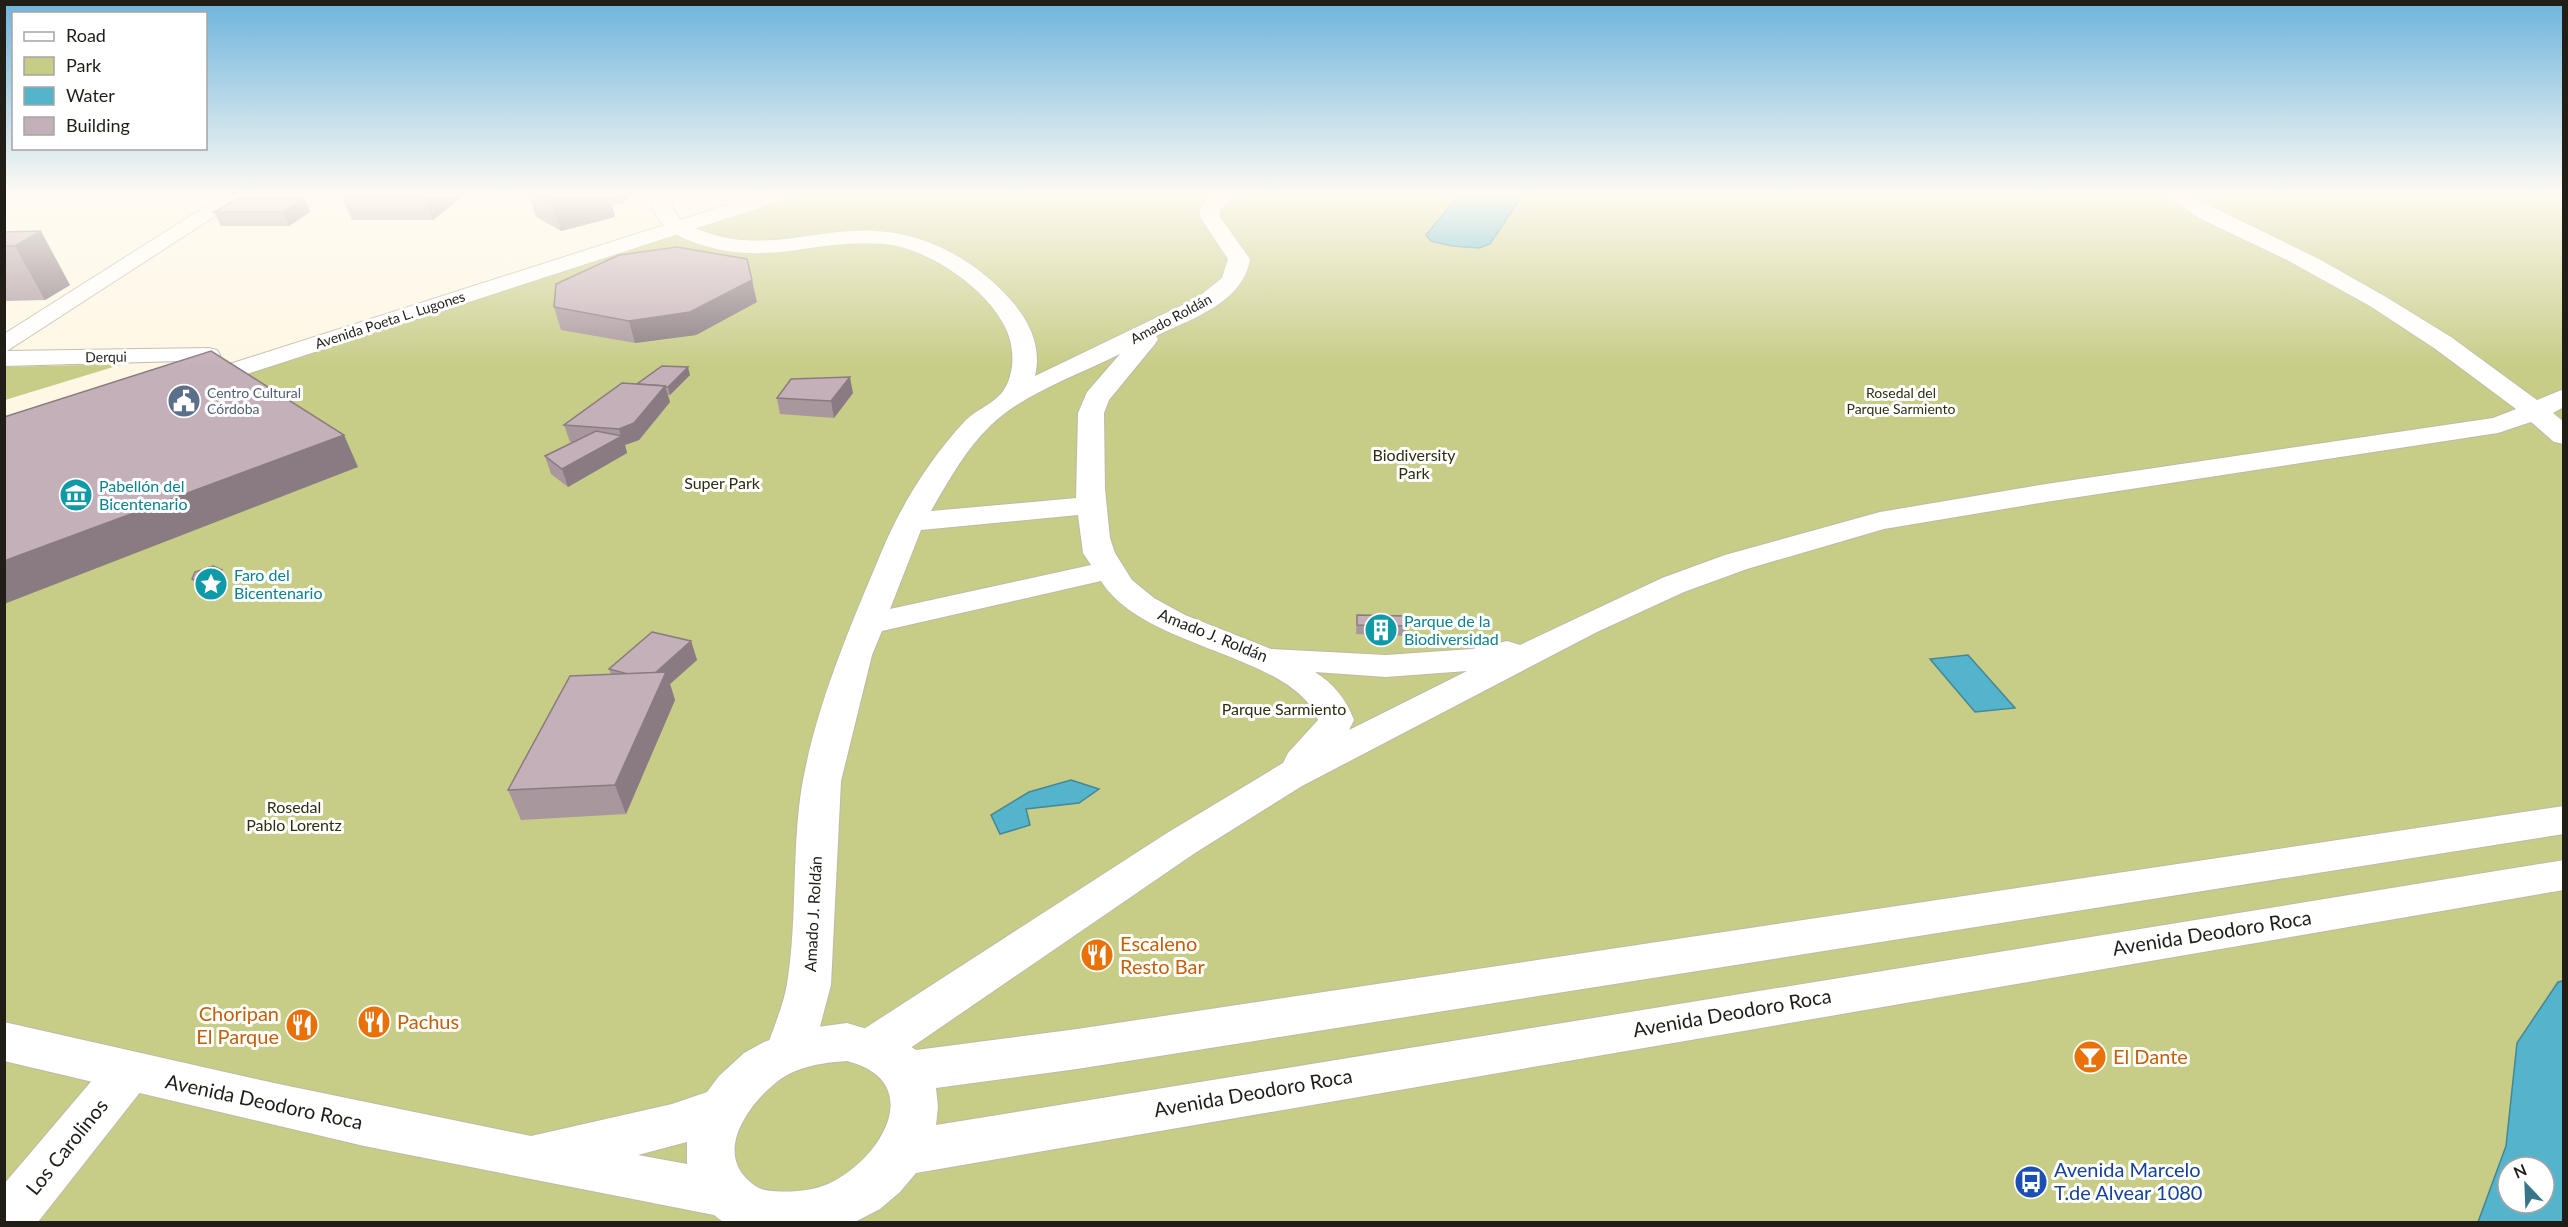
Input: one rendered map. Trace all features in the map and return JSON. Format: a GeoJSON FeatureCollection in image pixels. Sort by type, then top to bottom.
{"type":"FeatureCollection","features":[{"type":"Feature","properties":{"kind":"street"},"geometry":{"type":"LineString","coordinates":[[4,345],[147,253]]}},
{"type":"Feature","properties":{"kind":"street","name":"Avenida Poeta L. Lugones"},"geometry":{"type":"LineString","coordinates":[[281,332],[535,253]]}},
{"type":"Feature","properties":{"kind":"street","name":"Avenida Poeta L. Lugones"},"geometry":{"type":"LineString","coordinates":[[177,389],[554,253]]}},
{"type":"Feature","properties":{"kind":"street"},"geometry":{"type":"LineString","coordinates":[[933,253],[987,287],[1021,331],[1026,348],[1026,365],[1023,380],[1015,396]]}},
{"type":"Feature","properties":{"kind":"street","name":"Amado Roldán"},"geometry":{"type":"LineString","coordinates":[[1015,396],[1205,303],[1224,290],[1237,270],[1239,259],[1236,253]]}},
{"type":"Feature","properties":{"kind":"street"},"geometry":{"type":"LineString","coordinates":[[2291,253],[2381,303],[2451,347],[2536,411],[2564,436]]}},
{"type":"Feature","properties":{"kind":"street","name":"Amado J. Roldán"},"geometry":{"type":"LineString","coordinates":[[1153,330],[1096,398],[1091,413],[1091,505],[1099,553],[1120,586],[1142,605],[1173,622],[1266,659],[1386,666],[1432,664],[1472,660],[1559,638]]}},
{"type":"Feature","properties":{"kind":"street","name":"Derqui"},"geometry":{"type":"LineString","coordinates":[[4,359],[219,351],[134,378]]}},
{"type":"Feature","properties":{"kind":"street","name":"Amado J. Roldán"},"geometry":{"type":"LineString","coordinates":[[789,1053],[809,985],[822,781],[855,655],[909,522],[951,453],[983,418],[1015,396]]}},
{"type":"Feature","properties":{"kind":"street"},"geometry":{"type":"LineString","coordinates":[[889,1060],[1181,843],[1288,777],[1559,638],[1673,585],[1736,562],[1880,521],[2498,425],[2536,411],[2564,397]]}},
{"type":"Feature","properties":{"kind":"street"},"geometry":{"type":"LineString","coordinates":[[909,522],[1091,505]]}},
{"type":"Feature","properties":{"kind":"street"},"geometry":{"type":"LineString","coordinates":[[867,624],[1110,570]]}},
{"type":"Feature","properties":{"kind":"street"},"geometry":{"type":"LineString","coordinates":[[1266,659],[1326,695],[1336,720],[1330,732],[1288,777]]}},
{"type":"Feature","properties":{"kind":"street"},"geometry":{"type":"LineString","coordinates":[[889,1060],[914,1095],[914,1114],[913,1124],[901,1153],[881,1178],[842,1203],[822,1212],[790,1217],[749,1210],[714,1176],[710,1154],[713,1131],[723,1108],[740,1086],[762,1067],[789,1053],[818,1044],[847,1042],[889,1060],[1077,1049],[2564,820]]}},
{"type":"Feature","properties":{"kind":"street","name":"Avenida Deodoro Roca"},"geometry":{"type":"LineString","coordinates":[[901,1153],[2564,875]]}},
{"type":"Feature","properties":{"kind":"street","name":"Avenida Deodoro Roca"},"geometry":{"type":"LineString","coordinates":[[4,1041],[128,1072],[525,1158],[749,1210]]}},
{"type":"Feature","properties":{"kind":"street","name":"Los Carolinos"},"geometry":{"type":"LineString","coordinates":[[6,1222],[128,1072]]}},
{"type":"Feature","properties":{"kind":"street","name":"Avenida Deodoro Roca"},"geometry":{"type":"LineString","coordinates":[[525,1158],[672,1125],[723,1108]]}},
{"type":"Feature","properties":{"kind":"green space","name":"Parque Sarmiento"},"geometry":{"type":"Polygon","coordinates":[[[618,253],[2563,253],[2563,1222],[5,1222],[4,454],[618,253]]]}},
{"type":"Feature","properties":{"kind":"green space"},"geometry":{"type":"Polygon","coordinates":[[[123,364],[5,400],[5,367],[123,364]]]}},
{"type":"Feature","properties":{"kind":"water"},"geometry":{"type":"Polygon","coordinates":[[[1968,655],[2015,708],[1975,712],[1930,659],[1968,655]]]}},
{"type":"Feature","properties":{"kind":"water"},"geometry":{"type":"Polygon","coordinates":[[[1071,780],[1099,789],[1079,803],[1026,809],[1030,825],[1000,834],[991,815],[1029,792],[1071,780]]]}},
{"type":"Feature","properties":{"kind":"water"},"geometry":{"type":"Polygon","coordinates":[[[2563,981],[2563,1222],[2478,1222],[2496,1173],[2496,1215],[2556,1215],[2556,1155],[2503,1155],[2506,1146],[2517,1043],[2558,982],[2563,981]]]}},
{"type":"Feature","properties":{"kind":"building"},"geometry":{"type":"Polygon","coordinates":[[[714,253],[747,259],[752,280],[690,312],[629,321],[554,307],[556,284],[619,255],[714,253]]]}},
{"type":"Feature","properties":{"kind":"building","name":"Pabellón del Bicentenario"},"geometry":{"type":"Polygon","coordinates":[[[211,351],[344,435],[4,561],[4,417],[211,351]]]}},
{"type":"Feature","properties":{"kind":"building"},"geometry":{"type":"Polygon","coordinates":[[[662,366],[688,367],[668,387],[637,384],[662,366]]]}},
{"type":"Feature","properties":{"kind":"building"},"geometry":{"type":"Polygon","coordinates":[[[850,377],[831,401],[777,398],[791,379],[850,377]]]}},
{"type":"Feature","properties":{"kind":"building"},"geometry":{"type":"Polygon","coordinates":[[[622,383],[665,386],[634,423],[619,429],[564,425],[622,383]]]}},
{"type":"Feature","properties":{"kind":"building"},"geometry":{"type":"Polygon","coordinates":[[[596,431],[622,436],[562,469],[545,456],[596,431]]]}},
{"type":"Feature","properties":{"kind":"building"},"geometry":{"type":"Polygon","coordinates":[[[213,566],[222,570],[214,577],[198,581],[192,579],[195,572],[213,566]]]}},
{"type":"Feature","properties":{"kind":"building"},"geometry":{"type":"Polygon","coordinates":[[[1357,615],[1406,616],[1406,626],[1357,625],[1357,615]]]}},
{"type":"Feature","properties":{"kind":"building"},"geometry":{"type":"Polygon","coordinates":[[[652,632],[691,641],[655,673],[628,674],[609,669],[652,632]]]}},
{"type":"Feature","properties":{"kind":"building"},"geometry":{"type":"Polygon","coordinates":[[[666,672],[615,785],[508,790],[570,676],[666,672]]]}},
{"type":"Feature","properties":{"kind":"place","name":"Centro Cultural Córdoba"},"geometry":{"type":"Point","coordinates":[184,401]}},
{"type":"Feature","properties":{"kind":"place","name":"Pabellón del Bicentenario"},"geometry":{"type":"Point","coordinates":[76,495]}},
{"type":"Feature","properties":{"kind":"place","name":"Faro del Bicentenario"},"geometry":{"type":"Point","coordinates":[211,584]}},
{"type":"Feature","properties":{"kind":"place","name":"Parque de la Biodiversidad"},"geometry":{"type":"Point","coordinates":[1381,630]}},
{"type":"Feature","properties":{"kind":"place","name":"Escaleno Resto Bar"},"geometry":{"type":"Point","coordinates":[1097,955]}},
{"type":"Feature","properties":{"kind":"place","name":"Pachus"},"geometry":{"type":"Point","coordinates":[374,1022]}},
{"type":"Feature","properties":{"kind":"place","name":"Choripan El Parque"},"geometry":{"type":"Point","coordinates":[302,1025]}},
{"type":"Feature","properties":{"kind":"place","name":"El Dante"},"geometry":{"type":"Point","coordinates":[2090,1057]}},
{"type":"Feature","properties":{"kind":"place","name":"Avenida Marcelo T.de Alvear 1080"},"geometry":{"type":"Point","coordinates":[2031,1182]}},
{"type":"Feature","properties":{"kind":"park label","name":"Rosedal del Parque Sarmiento"},"geometry":{"type":"Point","coordinates":[1901,402]}},
{"type":"Feature","properties":{"kind":"park label","name":"Biodiversity Park"},"geometry":{"type":"Point","coordinates":[1414,464]}},
{"type":"Feature","properties":{"kind":"park label","name":"Super Park"},"geometry":{"type":"Point","coordinates":[722,483]}},
{"type":"Feature","properties":{"kind":"park label","name":"Rosedal Pablo Lorentz"},"geometry":{"type":"Point","coordinates":[294,816]}}]}
